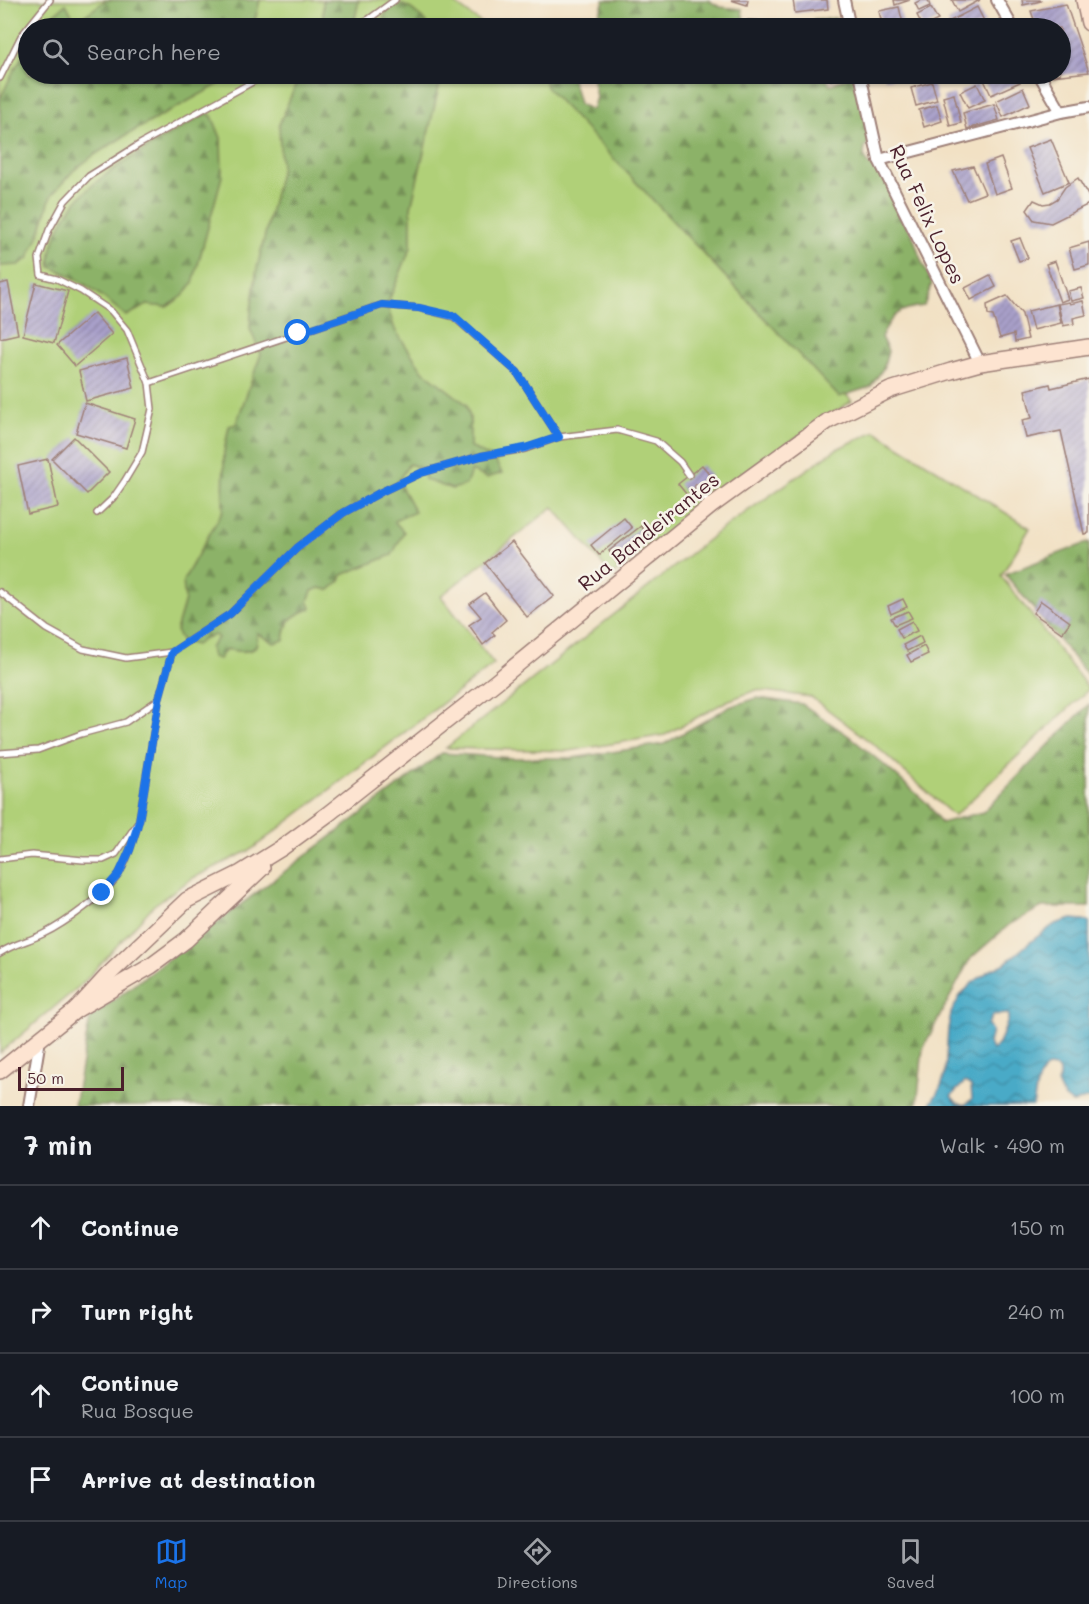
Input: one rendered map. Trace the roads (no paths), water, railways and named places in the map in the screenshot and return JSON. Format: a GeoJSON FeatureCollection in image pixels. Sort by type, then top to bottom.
{"type":"FeatureCollection","features":[{"type":"Feature","properties":{"kind":"street"},"geometry":{"type":"LineString","coordinates":[[844,0],[848,18]]}},
{"type":"Feature","properties":{"kind":"street"},"geometry":{"type":"LineString","coordinates":[[997,0],[1007,18]]}},
{"type":"Feature","properties":{"kind":"street"},"geometry":{"type":"LineString","coordinates":[[1084,0],[1089,23]]}},
{"type":"Feature","properties":{"kind":"street","name":"Rua Felix Lopes"},"geometry":{"type":"LineString","coordinates":[[862,84],[879,160],[980,363]]}},
{"type":"Feature","properties":{"kind":"street"},"geometry":{"type":"LineString","coordinates":[[1045,84],[1061,112]]}},
{"type":"Feature","properties":{"kind":"street"},"geometry":{"type":"LineString","coordinates":[[879,160],[1061,112],[1089,107]]}},
{"type":"Feature","properties":{"kind":"street","name":"Rua Bandeirantes"},"geometry":{"type":"LineString","coordinates":[[0,1071],[76,1010],[108,975],[187,900],[241,873],[283,847],[342,803],[497,681],[711,506],[828,421],[890,390],[980,363],[1089,347]]}},
{"type":"Feature","properties":{"kind":"street","name":"Rua Bandeirantes"},"geometry":{"type":"LineString","coordinates":[[76,1010],[152,966],[186,940],[283,847]]}},
{"type":"Feature","properties":{"kind":"street"},"geometry":{"type":"LineString","coordinates":[[29,1106],[40,1039]]}},
{"type":"Feature","properties":{"kind":"lane"},"geometry":{"type":"LineString","coordinates":[[36,18],[50,0]]}},
{"type":"Feature","properties":{"kind":"lane"},"geometry":{"type":"LineString","coordinates":[[366,18],[392,1]]}},
{"type":"Feature","properties":{"kind":"lane"},"geometry":{"type":"LineString","coordinates":[[0,78],[18,42]]}},
{"type":"Feature","properties":{"kind":"lane"},"geometry":{"type":"LineString","coordinates":[[97,513],[113,498],[142,452],[152,409],[149,383],[127,330],[111,311],[65,283],[41,274],[39,258],[49,230],[65,201],[89,176],[140,144],[249,84]]}},
{"type":"Feature","properties":{"kind":"lane"},"geometry":{"type":"LineString","coordinates":[[149,383],[382,305],[419,308],[454,316],[517,372],[559,437]]}},
{"type":"Feature","properties":{"kind":"lane"},"geometry":{"type":"LineString","coordinates":[[0,592],[47,629],[83,649],[126,658],[172,652],[230,614],[297,548],[343,513],[421,473],[481,456],[525,448],[559,437],[617,430],[656,441],[680,462],[689,475]]}},
{"type":"Feature","properties":{"kind":"lane"},"geometry":{"type":"LineString","coordinates":[[698,487],[711,506]]}},
{"type":"Feature","properties":{"kind":"lane"},"geometry":{"type":"LineString","coordinates":[[0,952],[60,924],[102,893],[119,874],[130,850],[139,821],[159,699],[172,652]]}},
{"type":"Feature","properties":{"kind":"lane"},"geometry":{"type":"LineString","coordinates":[[0,753],[38,750],[81,734],[126,722],[159,699]]}},
{"type":"Feature","properties":{"kind":"lane"},"geometry":{"type":"LineString","coordinates":[[0,859],[32,855],[103,860],[116,854],[139,821]]}},
{"type":"Feature","properties":{"kind":"water"},"geometry":{"type":"Polygon","coordinates":[[[1072,919],[1089,922],[1089,1098],[1073,1103],[1067,1099],[1057,1083],[1060,1072],[1056,1068],[1047,1067],[1039,1080],[1033,1106],[929,1106],[940,1089],[945,1074],[951,1013],[960,996],[972,983],[1004,964],[1055,924],[1072,919]],[[1008,1014],[993,1015],[988,1024],[992,1031],[989,1043],[992,1050],[999,1044],[1008,1014]],[[965,1082],[951,1096],[957,1103],[965,1105],[972,1099],[971,1086],[965,1082]]]}}]}
